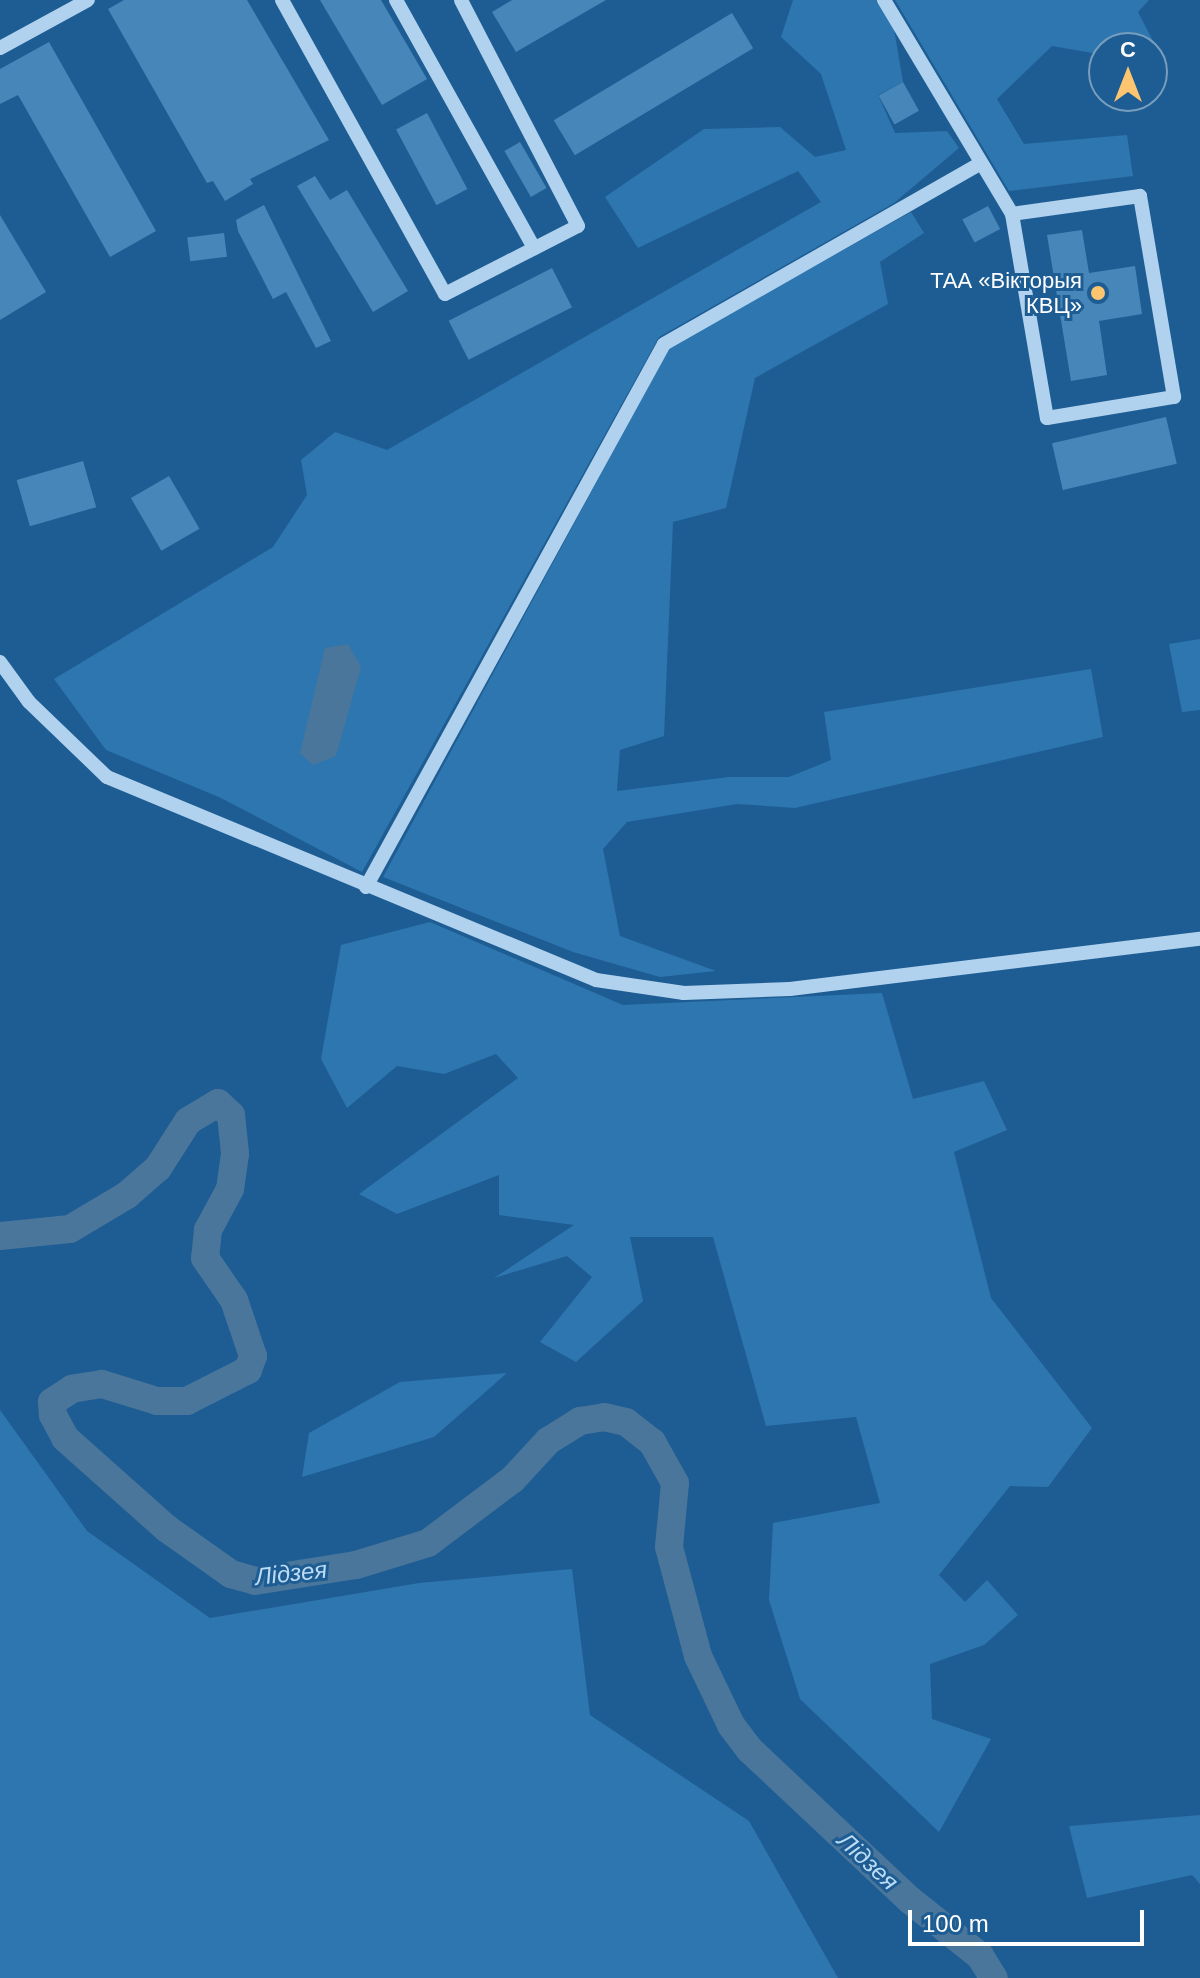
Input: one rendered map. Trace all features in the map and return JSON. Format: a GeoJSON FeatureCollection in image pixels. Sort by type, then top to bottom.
{"type":"FeatureCollection","features":[{"type":"Feature","properties":{"kind":"street"},"geometry":{"type":"LineString","coordinates":[[0,48],[88,0]]}},
{"type":"Feature","properties":{"kind":"street"},"geometry":{"type":"LineString","coordinates":[[282,0],[445,294],[578,226],[461,0]]}},
{"type":"Feature","properties":{"kind":"street"},"geometry":{"type":"LineString","coordinates":[[396,0],[534,248]]}},
{"type":"Feature","properties":{"kind":"street"},"geometry":{"type":"LineString","coordinates":[[884,0],[1012,214],[1047,418],[1174,397],[1140,196],[1012,214]]}},
{"type":"Feature","properties":{"kind":"street"},"geometry":{"type":"LineString","coordinates":[[366,887],[664,344],[980,164]]}},
{"type":"Feature","properties":{"kind":"street"},"geometry":{"type":"LineString","coordinates":[[0,662],[29,702],[107,777],[596,980],[684,993],[790,989],[1200,939]]}},
{"type":"Feature","properties":{"kind":"shaded area"},"geometry":{"type":"Polygon","coordinates":[[[793,0],[877,0],[894,29],[903,82],[878,95],[895,133],[947,131],[959,148],[894,203],[659,337],[362,872],[221,798],[106,750],[54,679],[273,547],[307,495],[301,460],[335,432],[387,450],[821,202],[798,171],[638,248],[605,197],[704,129],[780,127],[815,157],[846,150],[821,74],[781,37],[793,0]]]}},
{"type":"Feature","properties":{"kind":"shaded area"},"geometry":{"type":"Polygon","coordinates":[[[895,0],[1149,0],[1138,12],[1148,32],[1088,32],[1088,52],[1052,46],[997,99],[1024,144],[1127,135],[1133,176],[1009,191],[895,0]]]}},
{"type":"Feature","properties":{"kind":"shaded area"},"geometry":{"type":"Polygon","coordinates":[[[911,212],[924,233],[880,262],[888,304],[755,378],[726,508],[673,522],[664,736],[620,750],[617,791],[729,777],[789,777],[831,760],[824,712],[1091,669],[1103,737],[795,808],[737,804],[627,822],[603,849],[620,936],[716,971],[660,977],[573,952],[383,877],[669,348],[911,212]]]}},
{"type":"Feature","properties":{"kind":"shaded area"},"geometry":{"type":"Polygon","coordinates":[[[1200,639],[1200,710],[1182,712],[1169,644],[1200,639]]]}},
{"type":"Feature","properties":{"kind":"shaded area"},"geometry":{"type":"Polygon","coordinates":[[[348,644],[361,667],[336,756],[313,765],[300,753],[325,648],[348,644]]]}},
{"type":"Feature","properties":{"kind":"shaded area"},"geometry":{"type":"Polygon","coordinates":[[[430,922],[623,1005],[882,993],[913,1099],[984,1081],[1007,1130],[954,1152],[991,1298],[1092,1428],[1048,1487],[1010,1486],[939,1575],[965,1602],[987,1580],[1018,1615],[984,1645],[930,1664],[932,1719],[991,1739],[939,1832],[800,1699],[769,1600],[773,1523],[880,1503],[856,1417],[766,1426],[713,1237],[630,1237],[643,1301],[576,1362],[540,1342],[592,1277],[567,1256],[494,1278],[574,1225],[499,1215],[499,1175],[397,1214],[359,1194],[518,1078],[496,1054],[444,1074],[397,1066],[347,1108],[321,1059],[341,945],[430,922]]]}},
{"type":"Feature","properties":{"kind":"shaded area"},"geometry":{"type":"Polygon","coordinates":[[[507,1373],[434,1437],[302,1477],[309,1433],[400,1382],[507,1373]]]}},
{"type":"Feature","properties":{"kind":"shaded area"},"geometry":{"type":"Polygon","coordinates":[[[0,1410],[87,1531],[210,1618],[419,1583],[572,1569],[590,1715],[749,1821],[838,1978],[0,1978],[0,1410]]]}},
{"type":"Feature","properties":{"kind":"shaded area"},"geometry":{"type":"Polygon","coordinates":[[[1200,1815],[1200,1884],[1192,1875],[1087,1898],[1069,1826],[1200,1815]]]}},
{"type":"Feature","properties":{"kind":"building"},"geometry":{"type":"Polygon","coordinates":[[[124,0],[247,0],[329,140],[250,179],[253,184],[225,201],[213,181],[207,183],[108,9],[124,0]]]}},
{"type":"Feature","properties":{"kind":"building"},"geometry":{"type":"Polygon","coordinates":[[[320,0],[381,0],[427,79],[382,105],[320,0]]]}},
{"type":"Feature","properties":{"kind":"building"},"geometry":{"type":"Polygon","coordinates":[[[512,0],[606,0],[516,52],[492,12],[512,0]]]}},
{"type":"Feature","properties":{"kind":"building"},"geometry":{"type":"Polygon","coordinates":[[[732,13],[753,48],[575,155],[554,120],[732,13]]]}},
{"type":"Feature","properties":{"kind":"building"},"geometry":{"type":"Polygon","coordinates":[[[49,42],[156,231],[110,257],[18,95],[0,104],[0,69],[49,42]]]}},
{"type":"Feature","properties":{"kind":"building"},"geometry":{"type":"Polygon","coordinates":[[[903,82],[919,111],[895,124],[879,96],[903,82]]]}},
{"type":"Feature","properties":{"kind":"building"},"geometry":{"type":"Polygon","coordinates":[[[427,113],[467,189],[436,205],[396,129],[427,113]]]}},
{"type":"Feature","properties":{"kind":"building"},"geometry":{"type":"Polygon","coordinates":[[[520,142],[546,188],[531,197],[504,151],[520,142]]]}},
{"type":"Feature","properties":{"kind":"building"},"geometry":{"type":"Polygon","coordinates":[[[315,176],[330,200],[347,190],[408,291],[373,312],[297,186],[315,176]]]}},
{"type":"Feature","properties":{"kind":"building"},"geometry":{"type":"Polygon","coordinates":[[[264,205],[331,341],[316,348],[286,292],[273,299],[238,231],[236,220],[264,205]]]}},
{"type":"Feature","properties":{"kind":"building"},"geometry":{"type":"Polygon","coordinates":[[[988,206],[1000,229],[975,243],[962,220],[988,206]]]}},
{"type":"Feature","properties":{"kind":"building"},"geometry":{"type":"Polygon","coordinates":[[[0,215],[46,292],[0,320],[0,215]]]}},
{"type":"Feature","properties":{"kind":"building","name":"ТАА «Вікторыя КВЦ»"},"geometry":{"type":"Polygon","coordinates":[[[1082,230],[1089,273],[1135,266],[1142,314],[1099,321],[1107,375],[1071,381],[1047,235],[1082,230]]]}},
{"type":"Feature","properties":{"kind":"building"},"geometry":{"type":"Polygon","coordinates":[[[224,233],[227,257],[190,261],[187,238],[224,233]]]}},
{"type":"Feature","properties":{"kind":"building"},"geometry":{"type":"Polygon","coordinates":[[[552,268],[572,307],[469,360],[449,321],[552,268]]]}},
{"type":"Feature","properties":{"kind":"building"},"geometry":{"type":"Polygon","coordinates":[[[1166,417],[1177,464],[1063,490],[1052,443],[1166,417]]]}},
{"type":"Feature","properties":{"kind":"building"},"geometry":{"type":"Polygon","coordinates":[[[83,461],[96,507],[30,526],[17,480],[83,461]]]}},
{"type":"Feature","properties":{"kind":"building"},"geometry":{"type":"Polygon","coordinates":[[[169,476],[200,529],[161,551],[131,498],[169,476]]]}},
{"type":"Feature","properties":{"kind":"waterway","name":"Лідзея"},"geometry":{"type":"LineString","coordinates":[[0,1236],[70,1229],[127,1195],[158,1168],[188,1121],[218,1103],[231,1115],[235,1154],[230,1189],[208,1230],[205,1258],[234,1300],[253,1356],[248,1370],[187,1401],[157,1401],[102,1384],[72,1389],[52,1402],[53,1415],[65,1438],[166,1528],[231,1574],[255,1581],[356,1565],[428,1543],[513,1479],[548,1441],[580,1421],[604,1417],[626,1422],[652,1442],[675,1483],[669,1547],[698,1656],[731,1725],[750,1750],[910,1900],[980,1956],[994,1978]]}},
{"type":"Feature","properties":{"kind":"place","name":"ТАА «Вікторыя КВЦ»"},"geometry":{"type":"Point","coordinates":[1098,293]}}]}
